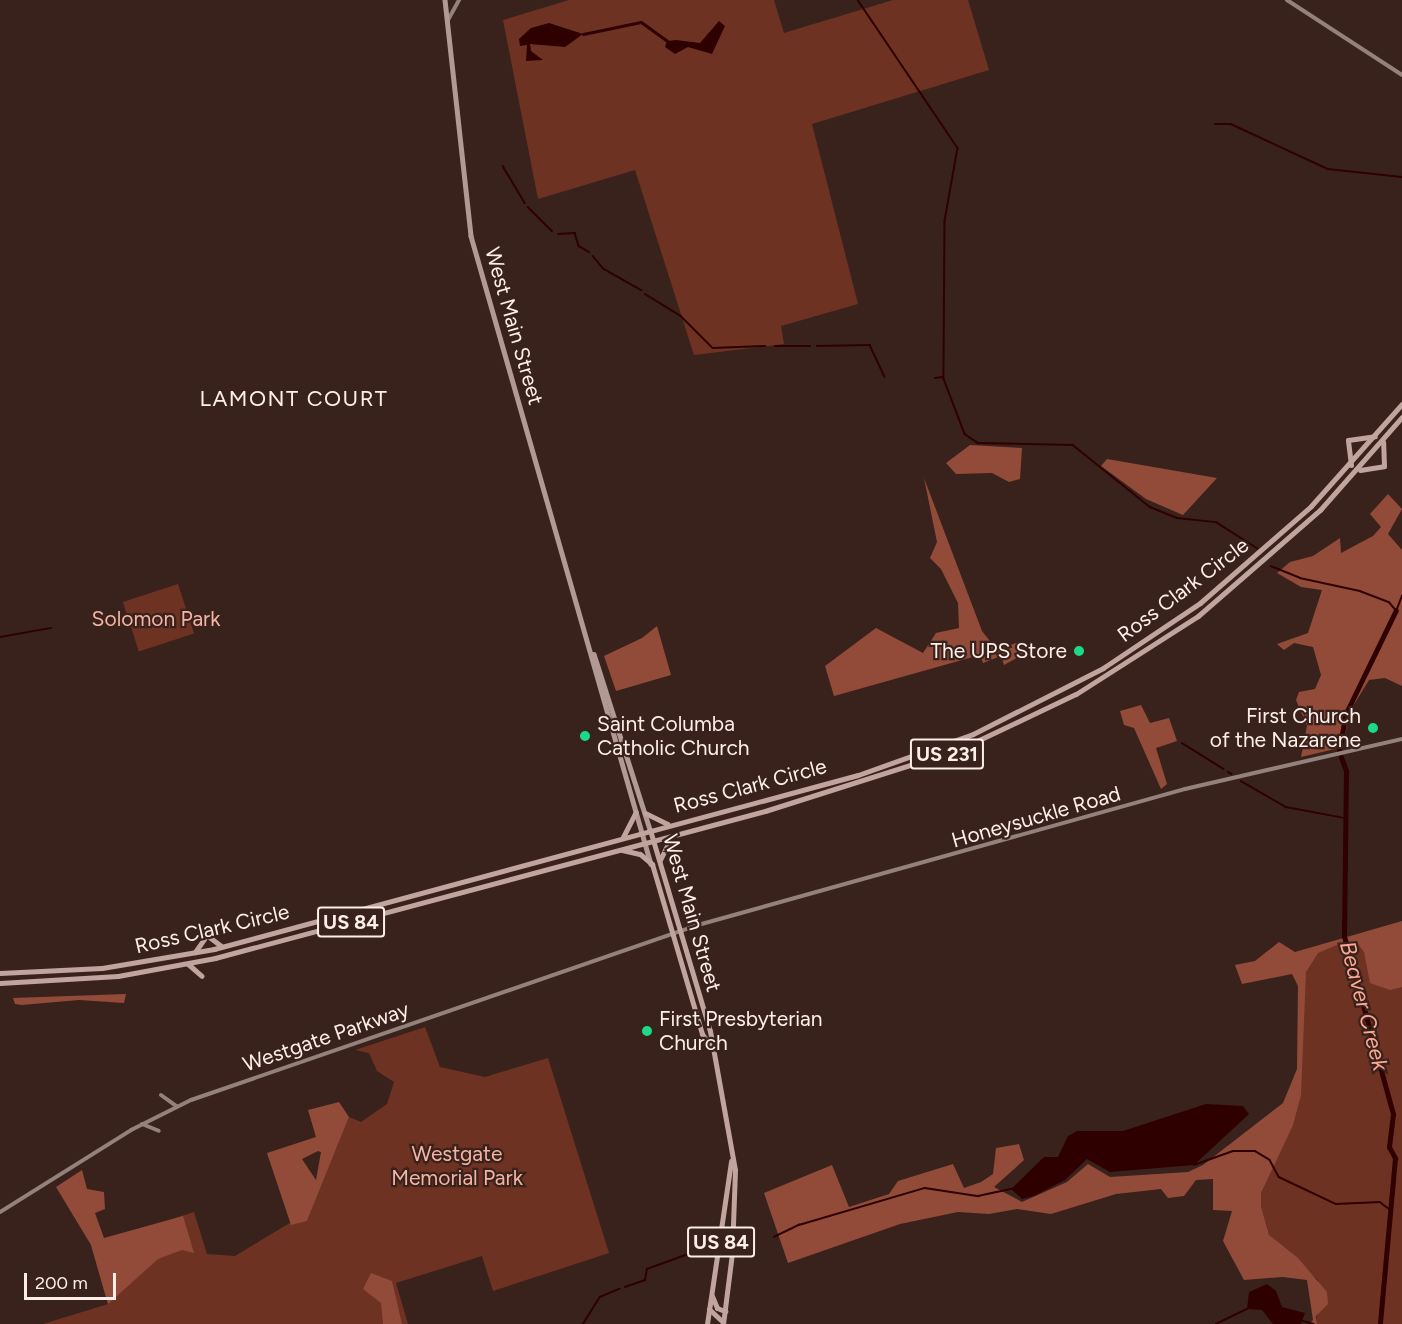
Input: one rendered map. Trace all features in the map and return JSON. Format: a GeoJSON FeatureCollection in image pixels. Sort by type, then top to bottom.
{"type":"FeatureCollection","features":[{"type":"Feature","properties":{"kind":"highway","name":"Ross Clark Circle"},"geometry":{"type":"LineString","coordinates":[[0,973],[102,968],[194,953],[803,790],[915,756],[1024,711],[1135,648],[1226,583],[1350,466],[1402,404]]}},
{"type":"Feature","properties":{"kind":"highway","name":"Ross Clark Circle"},"geometry":{"type":"LineString","coordinates":[[0,982],[104,978],[188,964],[796,802],[911,768],[1011,728],[1108,676],[1224,596],[1355,473],[1402,417]]}},
{"type":"Feature","properties":{"kind":"highway"},"geometry":{"type":"LineString","coordinates":[[1350,466],[1348,440],[1363,441],[1378,434]]}},
{"type":"Feature","properties":{"kind":"highway"},"geometry":{"type":"LineString","coordinates":[[1355,473],[1369,466],[1384,466],[1383,441]]}},
{"type":"Feature","properties":{"kind":"highway"},"geometry":{"type":"LineString","coordinates":[[1236,586],[1240,571]]}},
{"type":"Feature","properties":{"kind":"highway"},"geometry":{"type":"LineString","coordinates":[[1224,596],[1226,583]]}},
{"type":"Feature","properties":{"kind":"highway"},"geometry":{"type":"LineString","coordinates":[[796,802],[803,790]]}},
{"type":"Feature","properties":{"kind":"highway"},"geometry":{"type":"LineString","coordinates":[[784,805],[792,793]]}},
{"type":"Feature","properties":{"kind":"highway"},"geometry":{"type":"LineString","coordinates":[[622,838],[636,812]]}},
{"type":"Feature","properties":{"kind":"highway"},"geometry":{"type":"LineString","coordinates":[[645,813],[669,825]]}},
{"type":"Feature","properties":{"kind":"highway","name":"West Main Street"},"geometry":{"type":"LineString","coordinates":[[650,830],[710,1045],[736,1181],[734,1235],[723,1323]]}},
{"type":"Feature","properties":{"kind":"highway"},"geometry":{"type":"LineString","coordinates":[[660,861],[663,845],[672,836]]}},
{"type":"Feature","properties":{"kind":"highway"},"geometry":{"type":"LineString","coordinates":[[621,850],[640,854],[651,864]]}},
{"type":"Feature","properties":{"kind":"highway","name":"West Main Street"},"geometry":{"type":"LineString","coordinates":[[651,864],[710,1045]]}},
{"type":"Feature","properties":{"kind":"highway"},"geometry":{"type":"LineString","coordinates":[[511,879],[519,866]]}},
{"type":"Feature","properties":{"kind":"highway"},"geometry":{"type":"LineString","coordinates":[[492,884],[505,870]]}},
{"type":"Feature","properties":{"kind":"highway"},"geometry":{"type":"LineString","coordinates":[[443,897],[451,885]]}},
{"type":"Feature","properties":{"kind":"highway"},"geometry":{"type":"LineString","coordinates":[[430,900],[440,888]]}},
{"type":"Feature","properties":{"kind":"highway"},"geometry":{"type":"LineString","coordinates":[[318,931],[326,919]]}},
{"type":"Feature","properties":{"kind":"highway"},"geometry":{"type":"LineString","coordinates":[[305,934],[315,922]]}},
{"type":"Feature","properties":{"kind":"highway"},"geometry":{"type":"LineString","coordinates":[[194,953],[204,936],[222,946]]}},
{"type":"Feature","properties":{"kind":"highway"},"geometry":{"type":"LineString","coordinates":[[188,964],[202,976]]}},
{"type":"Feature","properties":{"kind":"highway","name":"West Main Street"},"geometry":{"type":"LineString","coordinates":[[707,1324],[731,1159]]}},
{"type":"Feature","properties":{"kind":"highway"},"geometry":{"type":"LineString","coordinates":[[723,1223],[734,1235]]}},
{"type":"Feature","properties":{"kind":"highway"},"geometry":{"type":"LineString","coordinates":[[722,1232],[730,1228]]}},
{"type":"Feature","properties":{"kind":"highway"},"geometry":{"type":"LineString","coordinates":[[712,1295],[715,1306],[725,1311]]}},
{"type":"Feature","properties":{"kind":"highway"},"geometry":{"type":"LineString","coordinates":[[709,1309],[723,1323]]}},
{"type":"Feature","properties":{"kind":"main road"},"geometry":{"type":"LineString","coordinates":[[447,21],[459,0]]}},
{"type":"Feature","properties":{"kind":"main road"},"geometry":{"type":"LineString","coordinates":[[1287,0],[1402,75]]}},
{"type":"Feature","properties":{"kind":"main road","name":"West Main Street"},"geometry":{"type":"LineString","coordinates":[[447,1],[447,21],[471,236],[594,654],[650,830]]}},
{"type":"Feature","properties":{"kind":"main road","name":"West Main Street"},"geometry":{"type":"LineString","coordinates":[[594,654],[651,864]]}},
{"type":"Feature","properties":{"kind":"main road","name":"Honeysuckle Road"},"geometry":{"type":"LineString","coordinates":[[680,931],[1185,789],[1402,738]]}},
{"type":"Feature","properties":{"kind":"main road","name":"Westgate Parkway"},"geometry":{"type":"LineString","coordinates":[[0,1212],[141,1124],[177,1106],[680,931]]}},
{"type":"Feature","properties":{"kind":"main road"},"geometry":{"type":"LineString","coordinates":[[161,1095],[167,1103],[177,1106]]}},
{"type":"Feature","properties":{"kind":"main road"},"geometry":{"type":"LineString","coordinates":[[141,1124],[159,1131]]}},
{"type":"Feature","properties":{"kind":"green space"},"geometry":{"type":"Polygon","coordinates":[[[569,0],[774,0],[784,33],[893,0],[968,0],[989,70],[812,124],[858,304],[781,326],[784,344],[694,355],[635,170],[538,199],[503,20],[569,0]]]}},
{"type":"Feature","properties":{"kind":"green space","name":"Solomon Park"},"geometry":{"type":"Polygon","coordinates":[[[178,584],[194,633],[139,651],[123,602],[178,584]]]}},
{"type":"Feature","properties":{"kind":"green space"},"geometry":{"type":"Polygon","coordinates":[[[1402,923],[1402,1324],[1317,1324],[1318,1280],[1269,1235],[1261,1206],[1261,1193],[1287,1136],[1300,1058],[1299,954],[1402,923]]]}},
{"type":"Feature","properties":{"kind":"green space","name":"Westgate Memorial Park"},"geometry":{"type":"Polygon","coordinates":[[[425,1027],[440,1067],[485,1077],[548,1058],[609,1253],[493,1291],[482,1256],[396,1283],[408,1324],[43,1324],[108,1304],[91,1245],[194,1212],[207,1254],[235,1256],[293,1221],[307,1221],[349,1117],[361,1122],[387,1104],[394,1082],[377,1071],[369,1053],[355,1050],[425,1027]]]}},
{"type":"Feature","properties":{"kind":"shaded area"},"geometry":{"type":"Polygon","coordinates":[[[719,21],[725,26],[712,54],[688,47],[675,54],[665,47],[667,41],[700,43],[719,21]]]}},
{"type":"Feature","properties":{"kind":"shaded area"},"geometry":{"type":"Polygon","coordinates":[[[549,23],[583,34],[565,47],[530,44],[531,51],[543,60],[526,61],[527,45],[520,46],[519,39],[531,28],[549,23]]]}},
{"type":"Feature","properties":{"kind":"shaded area"},"geometry":{"type":"Polygon","coordinates":[[[970,445],[1022,448],[1020,479],[1009,482],[992,473],[956,474],[946,463],[970,445]]]}},
{"type":"Feature","properties":{"kind":"shaded area"},"geometry":{"type":"Polygon","coordinates":[[[1107,459],[1217,478],[1183,515],[1146,499],[1101,466],[1107,459]]]}},
{"type":"Feature","properties":{"kind":"shaded area"},"geometry":{"type":"Polygon","coordinates":[[[924,478],[982,631],[997,650],[1019,642],[1026,653],[1004,665],[1001,656],[983,663],[980,655],[834,696],[825,666],[876,628],[923,653],[936,633],[959,628],[958,603],[941,569],[930,558],[937,542],[924,478]]]}},
{"type":"Feature","properties":{"kind":"shaded area"},"geometry":{"type":"Polygon","coordinates":[[[1388,494],[1402,509],[1388,534],[1402,550],[1402,686],[1385,678],[1369,680],[1350,711],[1344,740],[1335,749],[1301,757],[1307,726],[1296,700],[1299,692],[1315,689],[1321,675],[1313,647],[1294,643],[1284,650],[1277,644],[1308,633],[1322,590],[1301,587],[1277,573],[1290,562],[1313,556],[1340,538],[1341,553],[1373,536],[1381,527],[1370,514],[1388,494]]]}},
{"type":"Feature","properties":{"kind":"shaded area"},"geometry":{"type":"Polygon","coordinates":[[[657,626],[671,675],[616,691],[604,656],[642,638],[657,626]]]}},
{"type":"Feature","properties":{"kind":"shaded area"},"geometry":{"type":"Polygon","coordinates":[[[1141,705],[1150,723],[1169,718],[1177,741],[1156,748],[1167,784],[1161,789],[1134,728],[1124,725],[1120,711],[1141,705]]]}},
{"type":"Feature","properties":{"kind":"shaded area"},"geometry":{"type":"Polygon","coordinates":[[[1402,921],[1402,987],[1390,990],[1370,983],[1364,952],[1358,944],[1346,941],[1318,953],[1306,972],[1301,1095],[1293,1125],[1261,1193],[1261,1206],[1269,1235],[1298,1258],[1327,1292],[1328,1304],[1316,1316],[1317,1324],[1309,1324],[1313,1320],[1307,1280],[1283,1277],[1244,1280],[1223,1241],[1232,1211],[1213,1210],[1213,1179],[1196,1180],[1184,1196],[1168,1198],[1161,1189],[1116,1194],[1051,1214],[1017,1209],[989,1214],[958,1212],[900,1224],[788,1263],[764,1193],[832,1165],[849,1207],[889,1194],[898,1181],[953,1164],[964,1188],[981,1182],[993,1174],[996,1148],[1019,1144],[1024,1160],[994,1187],[1022,1202],[1067,1182],[1088,1164],[1110,1177],[1188,1172],[1203,1165],[1283,1103],[1297,1069],[1298,986],[1292,974],[1242,984],[1235,965],[1255,961],[1279,942],[1295,952],[1402,921]]]}},
{"type":"Feature","properties":{"kind":"shaded area"},"geometry":{"type":"Polygon","coordinates":[[[126,994],[124,1003],[79,1000],[22,1005],[15,1004],[13,998],[126,994]]]}},
{"type":"Feature","properties":{"kind":"shaded area"},"geometry":{"type":"Polygon","coordinates":[[[339,1102],[349,1117],[307,1221],[291,1225],[267,1153],[316,1137],[308,1110],[339,1102]],[[318,1151],[302,1159],[316,1180],[321,1152],[318,1151]]]}},
{"type":"Feature","properties":{"kind":"shaded area"},"geometry":{"type":"Polygon","coordinates":[[[1206,1104],[1243,1106],[1249,1114],[1194,1165],[1110,1172],[1087,1159],[1065,1180],[1034,1196],[1022,1199],[1011,1189],[1044,1157],[1058,1157],[1068,1136],[1077,1131],[1123,1131],[1206,1104]]]}},
{"type":"Feature","properties":{"kind":"shaded area"},"geometry":{"type":"Polygon","coordinates":[[[82,1170],[87,1189],[104,1192],[105,1209],[95,1213],[104,1238],[183,1216],[194,1253],[182,1250],[158,1259],[108,1304],[91,1245],[56,1187],[82,1170]]]}},
{"type":"Feature","properties":{"kind":"shaded area"},"geometry":{"type":"Polygon","coordinates":[[[371,1273],[392,1281],[402,1324],[383,1324],[381,1303],[363,1289],[371,1273]]]}},
{"type":"Feature","properties":{"kind":"shaded area"},"geometry":{"type":"Polygon","coordinates":[[[1267,1284],[1276,1291],[1282,1307],[1305,1313],[1301,1324],[1273,1324],[1262,1310],[1247,1309],[1249,1292],[1267,1284]]]}},
{"type":"Feature","properties":{"kind":"waterway"},"geometry":{"type":"LineString","coordinates":[[858,0],[958,148],[945,221],[944,379],[965,434],[978,443],[1073,445],[1150,507],[1177,518],[1216,522],[1257,548]]}},
{"type":"Feature","properties":{"kind":"waterway"},"geometry":{"type":"LineString","coordinates":[[583,34],[641,22],[667,41]]}},
{"type":"Feature","properties":{"kind":"waterway"},"geometry":{"type":"LineString","coordinates":[[1215,124],[1231,124],[1328,169],[1402,177]]}},
{"type":"Feature","properties":{"kind":"waterway"},"geometry":{"type":"LineString","coordinates":[[503,166],[525,203]]}},
{"type":"Feature","properties":{"kind":"waterway"},"geometry":{"type":"LineString","coordinates":[[528,207],[552,231]]}},
{"type":"Feature","properties":{"kind":"waterway"},"geometry":{"type":"LineString","coordinates":[[558,234],[575,233],[579,246],[589,252]]}},
{"type":"Feature","properties":{"kind":"waterway"},"geometry":{"type":"LineString","coordinates":[[593,256],[604,269],[641,290]]}},
{"type":"Feature","properties":{"kind":"waterway"},"geometry":{"type":"LineString","coordinates":[[645,294],[681,316],[713,348],[765,346]]}},
{"type":"Feature","properties":{"kind":"waterway"},"geometry":{"type":"LineString","coordinates":[[817,346],[870,345],[885,377]]}},
{"type":"Feature","properties":{"kind":"waterway"},"geometry":{"type":"LineString","coordinates":[[775,346],[810,346]]}},
{"type":"Feature","properties":{"kind":"waterway"},"geometry":{"type":"LineString","coordinates":[[935,378],[943,377]]}},
{"type":"Feature","properties":{"kind":"waterway"},"geometry":{"type":"LineString","coordinates":[[1271,566],[1300,578],[1360,591],[1389,602],[1396,610]]}},
{"type":"Feature","properties":{"kind":"waterway","name":"Beaver Creek"},"geometry":{"type":"LineString","coordinates":[[1397,609],[1402,596]]}},
{"type":"Feature","properties":{"kind":"waterway","name":"Beaver Creek"},"geometry":{"type":"LineString","coordinates":[[1339,751],[1346,713],[1396,610]]}},
{"type":"Feature","properties":{"kind":"waterway"},"geometry":{"type":"LineString","coordinates":[[0,637],[51,628]]}},
{"type":"Feature","properties":{"kind":"waterway"},"geometry":{"type":"LineString","coordinates":[[1182,743],[1224,769]]}},
{"type":"Feature","properties":{"kind":"waterway","name":"Beaver Creek"},"geometry":{"type":"LineString","coordinates":[[1341,757],[1346,771],[1344,936],[1393,1114],[1389,1147],[1395,1158],[1380,1324]]}},
{"type":"Feature","properties":{"kind":"waterway"},"geometry":{"type":"LineString","coordinates":[[1228,772],[1232,774]]}},
{"type":"Feature","properties":{"kind":"waterway"},"geometry":{"type":"LineString","coordinates":[[1241,781],[1286,807],[1345,818]]}},
{"type":"Feature","properties":{"kind":"waterway"},"geometry":{"type":"LineString","coordinates":[[1194,1165],[1233,1151],[1255,1151],[1270,1160],[1279,1177],[1336,1204],[1380,1202],[1392,1211]]}},
{"type":"Feature","properties":{"kind":"waterway"},"geometry":{"type":"LineString","coordinates":[[774,1237],[799,1225],[925,1188],[978,1196],[1011,1189]]}},
{"type":"Feature","properties":{"kind":"waterway"},"geometry":{"type":"LineString","coordinates":[[625,1287],[645,1280],[647,1269],[716,1244]]}},
{"type":"Feature","properties":{"kind":"waterway"},"geometry":{"type":"LineString","coordinates":[[583,1324],[600,1297],[619,1289]]}},
{"type":"Feature","properties":{"kind":"waterway"},"geometry":{"type":"LineString","coordinates":[[1216,1324],[1247,1309]]}},
{"type":"Feature","properties":{"kind":"waterway"},"geometry":{"type":"LineString","coordinates":[[1303,1321],[1314,1324]]}},
{"type":"Feature","properties":{"kind":"place","name":"The UPS Store"},"geometry":{"type":"Point","coordinates":[1079,651]}},
{"type":"Feature","properties":{"kind":"place","name":"First Church of the Nazarene"},"geometry":{"type":"Point","coordinates":[1373,728]}},
{"type":"Feature","properties":{"kind":"place","name":"Saint Columba Catholic Church"},"geometry":{"type":"Point","coordinates":[585,736]}},
{"type":"Feature","properties":{"kind":"place","name":"First Presbyterian Church"},"geometry":{"type":"Point","coordinates":[647,1031]}},
{"type":"Feature","properties":{"kind":"district","name":"LAMONT COURT"},"geometry":{"type":"Point","coordinates":[294,399]}}]}
